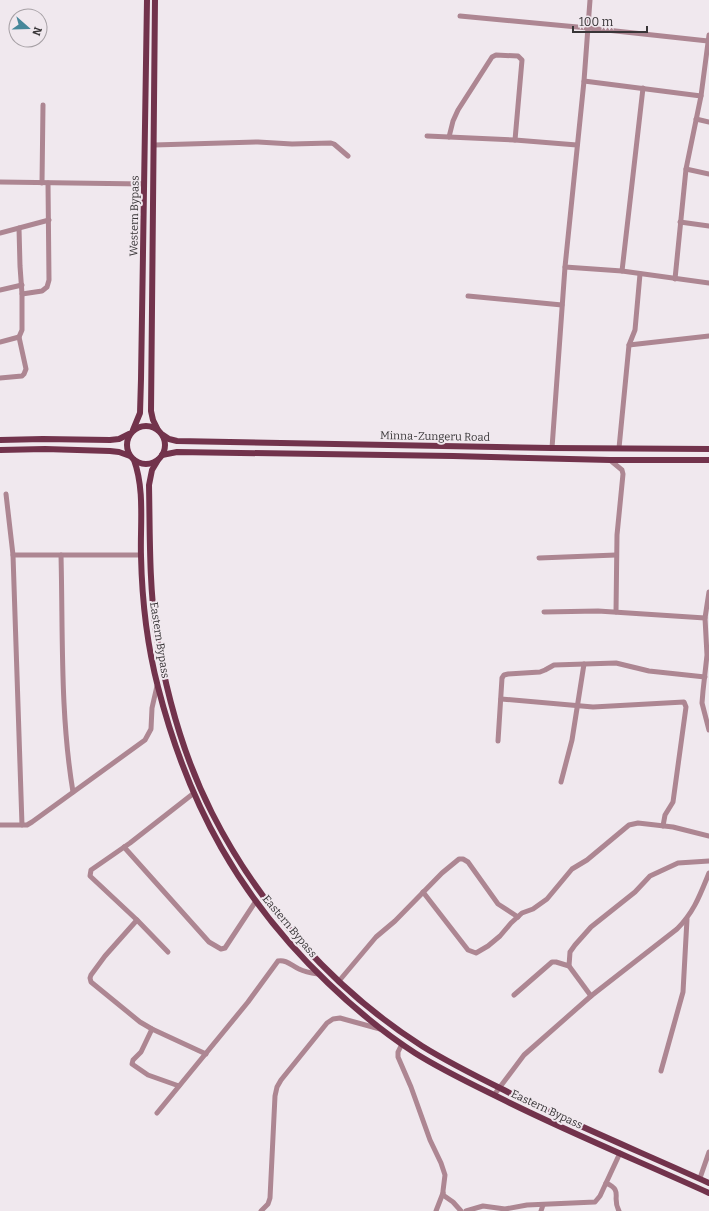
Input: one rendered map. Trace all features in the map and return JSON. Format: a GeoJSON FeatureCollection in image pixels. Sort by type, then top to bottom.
{"type":"FeatureCollection","features":[{"type":"Feature","properties":{"kind":"main road","name":"Western Bypass"},"geometry":{"type":"LineString","coordinates":[[131,432],[140,413],[141,386],[147,0]]}},
{"type":"Feature","properties":{"kind":"main road","name":"Western Bypass"},"geometry":{"type":"LineString","coordinates":[[155,0],[151,411],[153,420],[160,432]]}},
{"type":"Feature","properties":{"kind":"main road"},"geometry":{"type":"LineString","coordinates":[[0,440],[43,438],[110,440],[119,439],[139,426],[146,425],[152,426],[160,432],[165,441],[165,448],[160,458],[146,464],[140,463],[119,452],[110,450],[0,450]]}},
{"type":"Feature","properties":{"kind":"main road"},"geometry":{"type":"LineString","coordinates":[[131,432],[126,446],[132,458]]}},
{"type":"Feature","properties":{"kind":"main road","name":"Minna-Zungeru Road"},"geometry":{"type":"LineString","coordinates":[[160,432],[169,439],[177,441],[552,448],[709,449]]}},
{"type":"Feature","properties":{"kind":"main road"},"geometry":{"type":"LineString","coordinates":[[453,446],[453,456]]}},
{"type":"Feature","properties":{"kind":"main road","name":"Minna-Zungeru Road"},"geometry":{"type":"LineString","coordinates":[[160,458],[177,452],[610,460],[709,460]]}},
{"type":"Feature","properties":{"kind":"main road","name":"Eastern Bypass"},"geometry":{"type":"LineString","coordinates":[[132,458],[140,481],[142,583],[147,632],[158,685],[175,747],[204,816],[221,848],[245,887],[279,932],[318,974],[345,999],[402,1044],[459,1078],[494,1095],[709,1193]]}},
{"type":"Feature","properties":{"kind":"main road","name":"Eastern Bypass"},"geometry":{"type":"LineString","coordinates":[[160,458],[152,470],[149,485],[151,582],[155,624],[166,683],[180,734],[211,812],[253,883],[286,926],[304,946],[356,997],[387,1022],[422,1046],[462,1069],[546,1110],[709,1182]]}},
{"type":"Feature","properties":{"kind":"street"},"geometry":{"type":"LineString","coordinates":[[552,448],[565,267],[584,81],[590,0]]}},
{"type":"Feature","properties":{"kind":"street"},"geometry":{"type":"LineString","coordinates":[[460,16],[708,41]]}},
{"type":"Feature","properties":{"kind":"street"},"geometry":{"type":"LineString","coordinates":[[675,278],[686,170],[707,71],[709,35]]}},
{"type":"Feature","properties":{"kind":"street"},"geometry":{"type":"LineString","coordinates":[[449,137],[453,120],[458,110],[492,57],[496,55],[518,56],[522,60],[515,140]]}},
{"type":"Feature","properties":{"kind":"street"},"geometry":{"type":"LineString","coordinates":[[584,81],[701,96]]}},
{"type":"Feature","properties":{"kind":"street"},"geometry":{"type":"LineString","coordinates":[[622,271],[643,88]]}},
{"type":"Feature","properties":{"kind":"street"},"geometry":{"type":"LineString","coordinates":[[22,294],[45,290],[48,284],[49,220],[45,183],[43,105]]}},
{"type":"Feature","properties":{"kind":"street"},"geometry":{"type":"LineString","coordinates":[[696,119],[709,122]]}},
{"type":"Feature","properties":{"kind":"street"},"geometry":{"type":"LineString","coordinates":[[427,136],[515,140],[577,146]]}},
{"type":"Feature","properties":{"kind":"street"},"geometry":{"type":"LineString","coordinates":[[154,145],[258,142],[292,144],[331,143],[348,156]]}},
{"type":"Feature","properties":{"kind":"street"},"geometry":{"type":"LineString","coordinates":[[686,170],[709,174]]}},
{"type":"Feature","properties":{"kind":"street"},"geometry":{"type":"LineString","coordinates":[[0,182],[144,184]]}},
{"type":"Feature","properties":{"kind":"street"},"geometry":{"type":"LineString","coordinates":[[0,233],[49,220]]}},
{"type":"Feature","properties":{"kind":"street"},"geometry":{"type":"LineString","coordinates":[[680,222],[709,226]]}},
{"type":"Feature","properties":{"kind":"street"},"geometry":{"type":"LineString","coordinates":[[0,378],[22,376],[26,371],[25,358],[19,337],[22,330],[22,285],[19,228]]}},
{"type":"Feature","properties":{"kind":"street"},"geometry":{"type":"LineString","coordinates":[[565,267],[622,271],[709,283]]}},
{"type":"Feature","properties":{"kind":"street"},"geometry":{"type":"LineString","coordinates":[[619,448],[629,345],[635,330],[640,274]]}},
{"type":"Feature","properties":{"kind":"street"},"geometry":{"type":"LineString","coordinates":[[0,290],[22,285]]}},
{"type":"Feature","properties":{"kind":"street"},"geometry":{"type":"LineString","coordinates":[[468,296],[562,305]]}},
{"type":"Feature","properties":{"kind":"street"},"geometry":{"type":"LineString","coordinates":[[629,345],[709,336]]}},
{"type":"Feature","properties":{"kind":"street"},"geometry":{"type":"LineString","coordinates":[[0,342],[19,337]]}},
{"type":"Feature","properties":{"kind":"street"},"geometry":{"type":"LineString","coordinates":[[610,460],[622,470],[623,474],[616,555],[616,612]]}},
{"type":"Feature","properties":{"kind":"street"},"geometry":{"type":"LineString","coordinates":[[6,494],[13,555],[22,825]]}},
{"type":"Feature","properties":{"kind":"street"},"geometry":{"type":"LineString","coordinates":[[13,555],[141,555]]}},
{"type":"Feature","properties":{"kind":"street"},"geometry":{"type":"LineString","coordinates":[[61,555],[65,715],[73,792]]}},
{"type":"Feature","properties":{"kind":"street"},"geometry":{"type":"LineString","coordinates":[[539,558],[616,555]]}},
{"type":"Feature","properties":{"kind":"street"},"geometry":{"type":"LineString","coordinates":[[709,592],[705,618],[708,655],[702,703],[709,730]]}},
{"type":"Feature","properties":{"kind":"street"},"geometry":{"type":"LineString","coordinates":[[544,612],[616,612],[705,618]]}},
{"type":"Feature","properties":{"kind":"street"},"geometry":{"type":"LineString","coordinates":[[498,741],[502,678],[504,675],[540,672],[554,665],[616,663],[649,671],[705,677]]}},
{"type":"Feature","properties":{"kind":"street"},"geometry":{"type":"LineString","coordinates":[[561,782],[571,745],[584,664]]}},
{"type":"Feature","properties":{"kind":"street"},"geometry":{"type":"LineString","coordinates":[[0,825],[22,825],[32,822],[146,740],[151,729],[152,708],[158,685]]}},
{"type":"Feature","properties":{"kind":"street"},"geometry":{"type":"LineString","coordinates":[[501,699],[593,707],[684,702],[686,707],[673,802],[665,815],[664,826]]}},
{"type":"Feature","properties":{"kind":"street"},"geometry":{"type":"LineString","coordinates":[[168,952],[137,920],[90,876],[90,873],[91,870],[124,847],[194,793]]}},
{"type":"Feature","properties":{"kind":"street"},"geometry":{"type":"LineString","coordinates":[[423,892],[470,952],[476,953],[488,946],[500,936],[518,917],[544,902],[572,869],[587,860],[629,825],[638,823],[664,826],[709,836]]}},
{"type":"Feature","properties":{"kind":"street"},"geometry":{"type":"LineString","coordinates":[[124,847],[209,942],[221,949],[225,948],[256,901]]}},
{"type":"Feature","properties":{"kind":"street"},"geometry":{"type":"LineString","coordinates":[[340,981],[376,937],[395,921],[442,873],[460,859],[468,862],[498,904],[518,917]]}},
{"type":"Feature","properties":{"kind":"street"},"geometry":{"type":"LineString","coordinates":[[568,966],[570,952],[591,927],[635,892],[650,876],[678,863],[709,861]]}},
{"type":"Feature","properties":{"kind":"street"},"geometry":{"type":"LineString","coordinates":[[494,1095],[498,1087],[524,1055],[591,996],[677,929],[687,919],[701,894],[709,874]]}},
{"type":"Feature","properties":{"kind":"street"},"geometry":{"type":"LineString","coordinates":[[660,1071],[683,992],[687,919]]}},
{"type":"Feature","properties":{"kind":"street"},"geometry":{"type":"LineString","coordinates":[[137,920],[105,956],[90,978],[91,982],[134,1017],[152,1029],[206,1054]]}},
{"type":"Feature","properties":{"kind":"street"},"geometry":{"type":"LineString","coordinates":[[157,1113],[248,1002],[278,961],[284,960],[297,969],[308,973],[318,974]]}},
{"type":"Feature","properties":{"kind":"street"},"geometry":{"type":"LineString","coordinates":[[514,995],[552,962],[556,962],[568,966],[591,996]]}},
{"type":"Feature","properties":{"kind":"street"},"geometry":{"type":"LineString","coordinates":[[261,1211],[268,1204],[270,1198],[275,1096],[281,1080],[326,1023],[333,1019],[340,1018],[382,1029]]}},
{"type":"Feature","properties":{"kind":"street"},"geometry":{"type":"LineString","coordinates":[[152,1029],[141,1052],[133,1060],[132,1064],[148,1075],[179,1086]]}},
{"type":"Feature","properties":{"kind":"street"},"geometry":{"type":"LineString","coordinates":[[402,1044],[398,1052],[398,1057],[411,1086],[430,1140],[445,1175],[442,1193],[436,1211]]}},
{"type":"Feature","properties":{"kind":"street"},"geometry":{"type":"LineString","coordinates":[[700,1178],[709,1152]]}},
{"type":"Feature","properties":{"kind":"street"},"geometry":{"type":"LineString","coordinates":[[466,1211],[484,1206],[505,1208],[595,1202],[600,1196],[620,1153]]}},
{"type":"Feature","properties":{"kind":"street"},"geometry":{"type":"LineString","coordinates":[[606,1183],[615,1189],[616,1204],[619,1211]]}},
{"type":"Feature","properties":{"kind":"street"},"geometry":{"type":"LineString","coordinates":[[442,1193],[461,1211]]}},
{"type":"Feature","properties":{"kind":"street"},"geometry":{"type":"LineString","coordinates":[[541,1211],[543,1205]]}}]}
